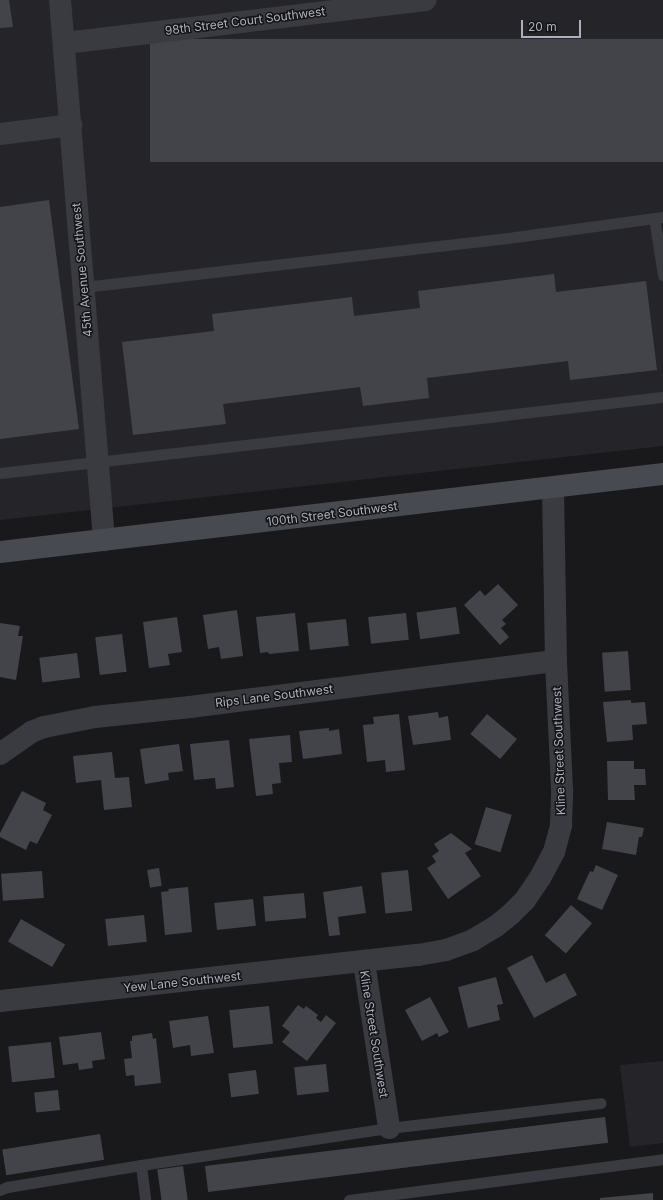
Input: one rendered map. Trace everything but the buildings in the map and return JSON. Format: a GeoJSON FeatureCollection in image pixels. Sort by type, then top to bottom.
{"type":"FeatureCollection","features":[{"type":"Feature","properties":{"kind":"main road","name":"100th Street Southwest"},"geometry":{"type":"LineString","coordinates":[[0,552],[663,474]]}},
{"type":"Feature","properties":{"kind":"street","name":"45th Avenue Southwest"},"geometry":{"type":"LineString","coordinates":[[60,0],[65,43],[104,540]]}},
{"type":"Feature","properties":{"kind":"street","name":"98th Street Court Southwest"},"geometry":{"type":"LineString","coordinates":[[65,43],[425,0]]}},
{"type":"Feature","properties":{"kind":"street"},"geometry":{"type":"LineString","coordinates":[[0,134],[71,126]]}},
{"type":"Feature","properties":{"kind":"street","name":"Kline Street Southwest"},"geometry":{"type":"LineString","coordinates":[[389,1128],[364,962],[446,950],[473,940],[495,927],[525,900],[540,878],[554,852],[561,825],[562,789],[556,661],[553,488]]}},
{"type":"Feature","properties":{"kind":"street","name":"Rips Lane Southwest"},"geometry":{"type":"LineString","coordinates":[[0,754],[31,732],[44,727],[95,717],[190,707],[556,661]]}},
{"type":"Feature","properties":{"kind":"street","name":"Yew Lane Southwest"},"geometry":{"type":"LineString","coordinates":[[0,1001],[364,962]]}},
{"type":"Feature","properties":{"kind":"lane"},"geometry":{"type":"LineString","coordinates":[[84,286],[516,237],[659,218],[663,275]]}},
{"type":"Feature","properties":{"kind":"lane"},"geometry":{"type":"LineString","coordinates":[[0,473],[663,397]]}},
{"type":"Feature","properties":{"kind":"lane"},"geometry":{"type":"LineString","coordinates":[[0,1190],[6,1187],[141,1165],[389,1128],[601,1103]]}},
{"type":"Feature","properties":{"kind":"lane"},"geometry":{"type":"LineString","coordinates":[[349,1200],[663,1159]]}},
{"type":"Feature","properties":{"kind":"lane"},"geometry":{"type":"LineString","coordinates":[[141,1165],[145,1200]]}},
{"type":"Feature","properties":{"kind":"shaded area"},"geometry":{"type":"Polygon","coordinates":[[[0,0],[663,0],[663,446],[0,520],[0,0]]]}},
{"type":"Feature","properties":{"kind":"shaded area"},"geometry":{"type":"Polygon","coordinates":[[[663,1061],[663,1143],[630,1147],[620,1065],[663,1061]]]}}]}
